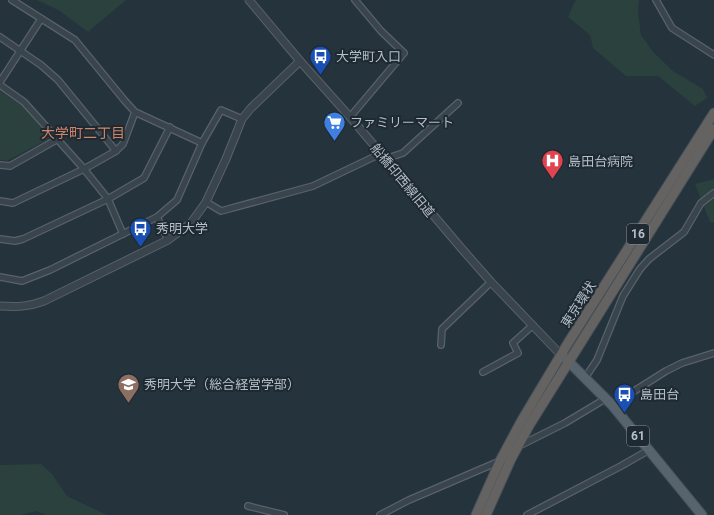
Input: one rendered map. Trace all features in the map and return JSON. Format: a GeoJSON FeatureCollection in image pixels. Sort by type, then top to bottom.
{"type":"FeatureCollection","features":[{"type":"Feature","properties":{"kind":"highway","name":"東京環状"},"geometry":{"type":"LineString","coordinates":[[476,515],[500,461],[522,420],[561,355],[714,113]]}},
{"type":"Feature","properties":{"kind":"highway","name":"東京環状"},"geometry":{"type":"LineString","coordinates":[[486,515],[508,465],[568,362],[714,129]]}},
{"type":"Feature","properties":{"kind":"main road","name":"61"},"geometry":{"type":"LineString","coordinates":[[561,355],[608,402],[702,515]]}},
{"type":"Feature","properties":{"kind":"street"},"geometry":{"type":"LineString","coordinates":[[12,0],[74,40],[135,112],[202,143]]}},
{"type":"Feature","properties":{"kind":"street","name":"船橋印西線旧道"},"geometry":{"type":"LineString","coordinates":[[249,0],[491,282],[561,355]]}},
{"type":"Feature","properties":{"kind":"street"},"geometry":{"type":"LineString","coordinates":[[350,117],[404,53],[381,31],[355,0]]}},
{"type":"Feature","properties":{"kind":"street"},"geometry":{"type":"LineString","coordinates":[[656,0],[672,28],[714,55]]}},
{"type":"Feature","properties":{"kind":"street"},"geometry":{"type":"LineString","coordinates":[[0,82],[41,19]]}},
{"type":"Feature","properties":{"kind":"street"},"geometry":{"type":"LineString","coordinates":[[0,37],[21,50],[58,80],[116,151]]}},
{"type":"Feature","properties":{"kind":"street"},"geometry":{"type":"LineString","coordinates":[[0,306],[31,306],[44,301],[168,240],[191,223],[206,202],[226,159],[242,119],[251,108],[300,61]]}},
{"type":"Feature","properties":{"kind":"street"},"geometry":{"type":"LineString","coordinates":[[0,85],[24,102],[56,140],[84,169],[108,199],[123,234]]}},
{"type":"Feature","properties":{"kind":"street"},"geometry":{"type":"LineString","coordinates":[[206,202],[221,211],[313,186],[383,156],[403,153],[458,103]]}},
{"type":"Feature","properties":{"kind":"street"},"geometry":{"type":"LineString","coordinates":[[0,277],[22,281],[50,270],[157,217],[178,200],[202,143],[221,110],[242,119]]}},
{"type":"Feature","properties":{"kind":"street"},"geometry":{"type":"LineString","coordinates":[[0,201],[13,203],[84,169],[116,151],[123,144],[135,112]]}},
{"type":"Feature","properties":{"kind":"street"},"geometry":{"type":"LineString","coordinates":[[0,239],[15,241],[23,239],[108,199],[144,178],[170,127]]}},
{"type":"Feature","properties":{"kind":"street"},"geometry":{"type":"LineString","coordinates":[[0,165],[10,166],[56,140]]}},
{"type":"Feature","properties":{"kind":"street"},"geometry":{"type":"LineString","coordinates":[[585,378],[597,360],[623,296],[640,269],[649,259],[684,232],[701,203],[714,193]]}},
{"type":"Feature","properties":{"kind":"street"},"geometry":{"type":"LineString","coordinates":[[157,217],[168,240]]}},
{"type":"Feature","properties":{"kind":"street"},"geometry":{"type":"LineString","coordinates":[[441,345],[442,329],[491,282]]}},
{"type":"Feature","properties":{"kind":"street"},"geometry":{"type":"LineString","coordinates":[[483,372],[518,353],[513,344],[533,325]]}},
{"type":"Feature","properties":{"kind":"street"},"geometry":{"type":"LineString","coordinates":[[380,515],[409,500],[500,461],[519,446],[682,363],[714,353]]}},
{"type":"Feature","properties":{"kind":"street"},"geometry":{"type":"LineString","coordinates":[[527,515],[649,450]]}},
{"type":"Feature","properties":{"kind":"street"},"geometry":{"type":"LineString","coordinates":[[248,506],[284,515]]}},
{"type":"Feature","properties":{"kind":"green space"},"geometry":{"type":"Polygon","coordinates":[[[37,0],[126,0],[88,32],[60,11],[37,0]]]}},
{"type":"Feature","properties":{"kind":"green space"},"geometry":{"type":"Polygon","coordinates":[[[576,0],[639,0],[638,12],[641,35],[653,52],[673,71],[703,89],[707,98],[695,106],[658,76],[626,76],[593,48],[590,35],[568,17],[576,0]]]}},
{"type":"Feature","properties":{"kind":"green space"},"geometry":{"type":"Polygon","coordinates":[[[0,91],[22,105],[50,138],[7,161],[0,160],[0,91]]]}},
{"type":"Feature","properties":{"kind":"green space"},"geometry":{"type":"Polygon","coordinates":[[[714,179],[714,223],[710,222],[695,184],[714,179]]]}},
{"type":"Feature","properties":{"kind":"green space"},"geometry":{"type":"Polygon","coordinates":[[[41,464],[52,474],[67,496],[107,515],[46,515],[36,511],[21,515],[0,515],[0,465],[41,464]]]}},
{"type":"Feature","properties":{"kind":"place","name":"大学町入口"},"geometry":{"type":"Point","coordinates":[320,76]}},
{"type":"Feature","properties":{"kind":"place","name":"ファミリーマート"},"geometry":{"type":"Point","coordinates":[334,142]}},
{"type":"Feature","properties":{"kind":"place","name":"島田台病院"},"geometry":{"type":"Point","coordinates":[552,180]}},
{"type":"Feature","properties":{"kind":"place","name":"秀明大学"},"geometry":{"type":"Point","coordinates":[141,248]}},
{"type":"Feature","properties":{"kind":"place","name":"秀明大学（総合経営学部）"},"geometry":{"type":"Point","coordinates":[129,404]}},
{"type":"Feature","properties":{"kind":"place","name":"島田台"},"geometry":{"type":"Point","coordinates":[625,414]}},
{"type":"Feature","properties":{"kind":"district","name":"大学町二丁目"},"geometry":{"type":"Point","coordinates":[83,133]}}]}
